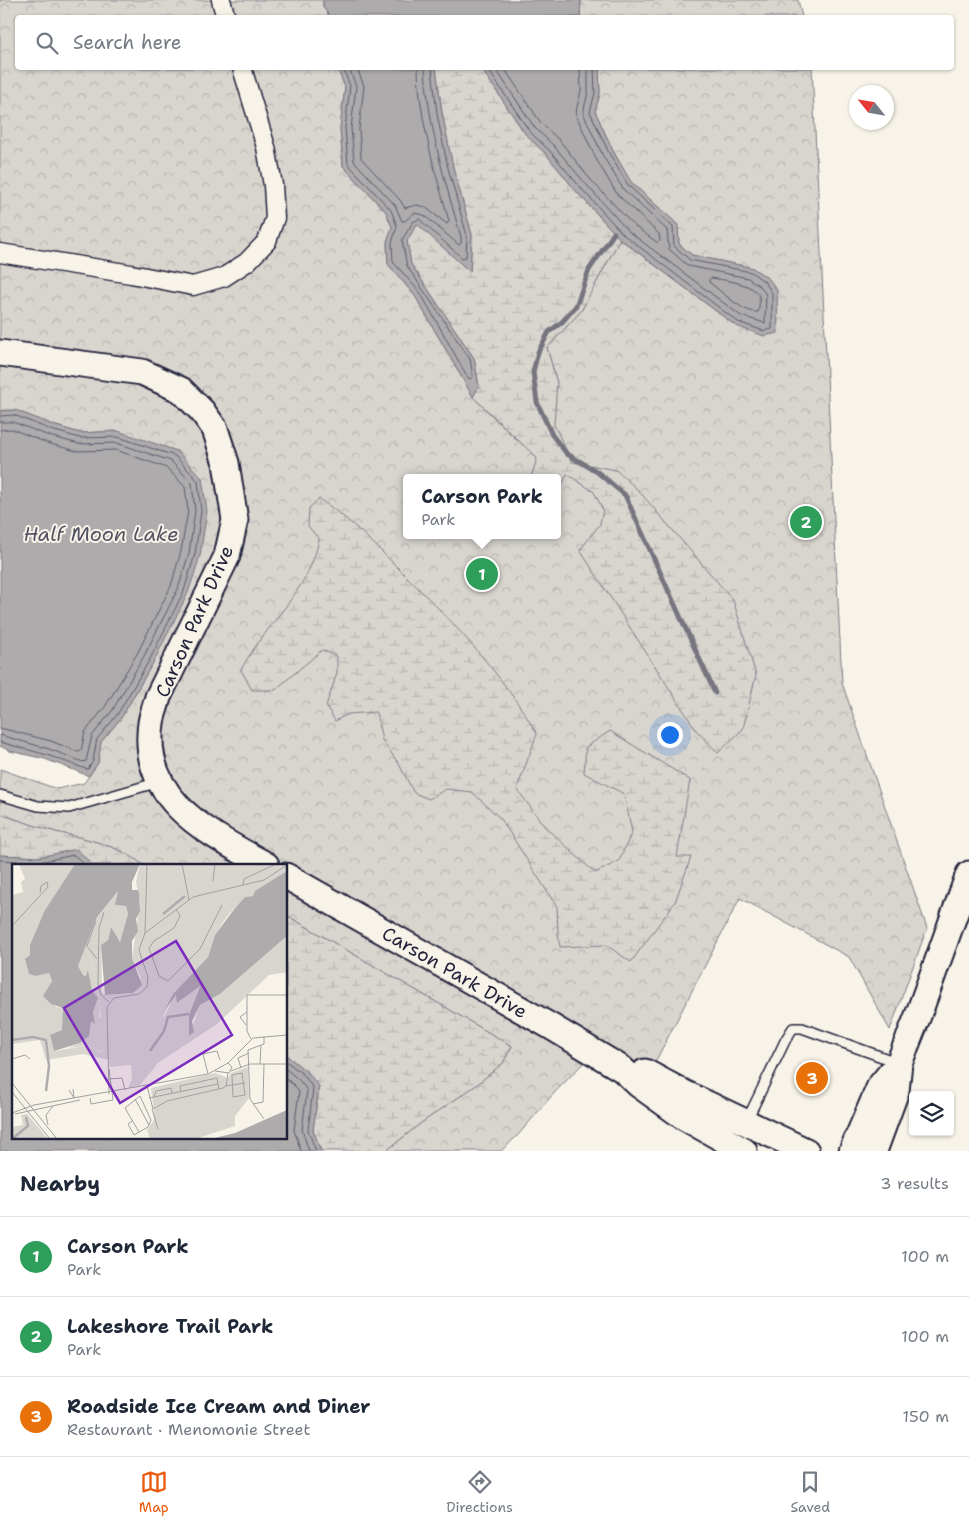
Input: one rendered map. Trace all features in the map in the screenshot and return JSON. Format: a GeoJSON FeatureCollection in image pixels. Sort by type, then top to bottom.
{"type":"FeatureCollection","features":[{"type":"Feature","properties":{"kind":"street"},"geometry":{"type":"LineString","coordinates":[[221,0],[225,15]]}},
{"type":"Feature","properties":{"kind":"street"},"geometry":{"type":"LineString","coordinates":[[0,253],[122,272],[193,286],[224,277],[247,262],[267,241],[275,218],[273,185],[266,147],[243,70]]}},
{"type":"Feature","properties":{"kind":"street","name":"Carson Park Drive"},"geometry":{"type":"LineString","coordinates":[[0,353],[142,372],[182,390],[202,411],[215,430],[226,463],[235,520],[227,556],[164,685],[151,722],[150,742],[153,763],[159,782],[171,799],[190,819],[214,836],[264,864]]}},
{"type":"Feature","properties":{"kind":"street"},"geometry":{"type":"LineString","coordinates":[[874,1151],[896,1091],[899,1064],[969,876]]}},
{"type":"Feature","properties":{"kind":"street","name":"Carson Park Drive"},"geometry":{"type":"LineString","coordinates":[[288,877],[622,1069],[643,1072],[741,1138],[806,1151]]}},
{"type":"Feature","properties":{"kind":"street"},"geometry":{"type":"LineString","coordinates":[[852,1151],[880,1086],[899,1064]]}},
{"type":"Feature","properties":{"kind":"lane"},"geometry":{"type":"LineString","coordinates":[[0,795],[38,806],[69,808],[159,782]]}},
{"type":"Feature","properties":{"kind":"lane"},"geometry":{"type":"LineString","coordinates":[[741,1138],[786,1039],[793,1028],[802,1028],[899,1064]]}},
{"type":"Feature","properties":{"kind":"green space"},"geometry":{"type":"Polygon","coordinates":[[[0,0],[323,0],[323,7],[329,15],[15,15],[15,70],[338,70],[345,87],[340,128],[343,166],[386,212],[392,227],[387,242],[388,264],[415,296],[473,397],[518,441],[557,383],[547,348],[581,311],[620,239],[736,326],[753,268],[692,255],[679,244],[678,225],[631,182],[613,151],[595,111],[600,94],[599,70],[812,70],[842,683],[927,928],[890,1030],[849,957],[740,898],[651,1070],[602,1044],[501,1151],[386,1151],[421,1123],[475,1086],[503,1063],[512,1046],[288,916],[288,864],[142,864],[124,852],[102,844],[49,830],[0,814],[0,769],[57,789],[84,783],[98,763],[101,742],[121,718],[154,661],[118,431],[80,433],[15,410],[0,411],[0,0]]]}},
{"type":"Feature","properties":{"kind":"green space"},"geometry":{"type":"Polygon","coordinates":[[[581,0],[798,0],[802,15],[580,15],[581,0]]]}},
{"type":"Feature","properties":{"kind":"green space"},"geometry":{"type":"Polygon","coordinates":[[[436,70],[482,70],[526,135],[546,154],[576,191],[620,239],[581,311],[547,348],[557,383],[554,425],[572,462],[616,470],[638,490],[733,600],[756,675],[743,729],[718,753],[696,730],[580,550],[600,524],[603,510],[594,492],[567,474],[561,487],[561,474],[532,474],[537,458],[473,397],[479,386],[474,358],[411,264],[407,241],[417,223],[470,272],[472,235],[453,167],[442,113],[436,70]]]}},
{"type":"Feature","properties":{"kind":"green space"},"geometry":{"type":"Polygon","coordinates":[[[319,499],[365,536],[425,595],[478,651],[509,691],[537,734],[517,789],[545,827],[595,873],[619,861],[632,832],[624,794],[584,773],[586,747],[610,731],[690,780],[677,857],[691,857],[675,902],[631,962],[606,945],[560,947],[557,907],[501,819],[472,792],[446,789],[429,799],[414,793],[399,764],[382,740],[376,712],[348,714],[335,721],[326,706],[337,673],[337,656],[322,650],[275,690],[252,690],[241,670],[296,591],[314,558],[319,539],[308,526],[309,508],[319,499]]]}},
{"type":"Feature","properties":{"kind":"green space"},"geometry":{"type":"Polygon","coordinates":[[[0,814],[49,830],[102,844],[124,852],[142,864],[91,864],[77,850],[39,857],[0,855],[0,814]]]}},
{"type":"Feature","properties":{"kind":"green space"},"geometry":{"type":"Polygon","coordinates":[[[288,916],[512,1046],[503,1063],[475,1086],[421,1123],[386,1151],[321,1151],[313,1130],[319,1086],[307,1072],[288,1057],[288,916]]]}},
{"type":"Feature","properties":{"kind":"water"},"geometry":{"type":"Polygon","coordinates":[[[323,0],[581,0],[580,15],[329,15],[323,7],[323,0]]]}},
{"type":"Feature","properties":{"kind":"water"},"geometry":{"type":"Polygon","coordinates":[[[338,70],[436,70],[442,113],[453,167],[472,235],[470,272],[417,224],[407,241],[411,264],[474,358],[479,386],[473,397],[415,296],[388,264],[387,242],[392,227],[386,212],[343,166],[340,128],[345,87],[338,70]]]}},
{"type":"Feature","properties":{"kind":"water"},"geometry":{"type":"Polygon","coordinates":[[[482,70],[599,70],[600,94],[595,111],[613,151],[631,182],[678,225],[679,244],[692,255],[753,268],[769,279],[777,290],[778,333],[764,336],[736,326],[620,239],[576,191],[546,154],[526,135],[482,70]]]}},
{"type":"Feature","properties":{"kind":"water","name":"Half Moon Lake"},"geometry":{"type":"Polygon","coordinates":[[[15,410],[80,433],[118,431],[177,451],[202,478],[207,511],[200,556],[188,593],[154,661],[121,718],[101,742],[98,763],[89,776],[45,759],[10,751],[0,746],[0,411],[15,410]]]}},
{"type":"Feature","properties":{"kind":"water"},"geometry":{"type":"Polygon","coordinates":[[[77,849],[91,864],[12,864],[12,1138],[288,1138],[288,1057],[307,1072],[319,1086],[313,1130],[321,1151],[0,1151],[0,855],[39,857],[77,849]]]}},
{"type":"Feature","properties":{"kind":"waterway"},"geometry":{"type":"LineString","coordinates":[[614,233],[589,270],[576,306],[562,322],[549,332],[538,352],[533,372],[537,402],[552,435],[567,454],[596,471],[625,495],[715,693]]}},
{"type":"Feature","properties":{"kind":"place","name":"Lakeshore Trail Park"},"geometry":{"type":"Point","coordinates":[806,522]}},
{"type":"Feature","properties":{"kind":"place","name":"Carson Park"},"geometry":{"type":"Point","coordinates":[482,574]}},
{"type":"Feature","properties":{"kind":"place","name":"Roadside Ice Cream and Diner"},"geometry":{"type":"Point","coordinates":[812,1078]}}]}
